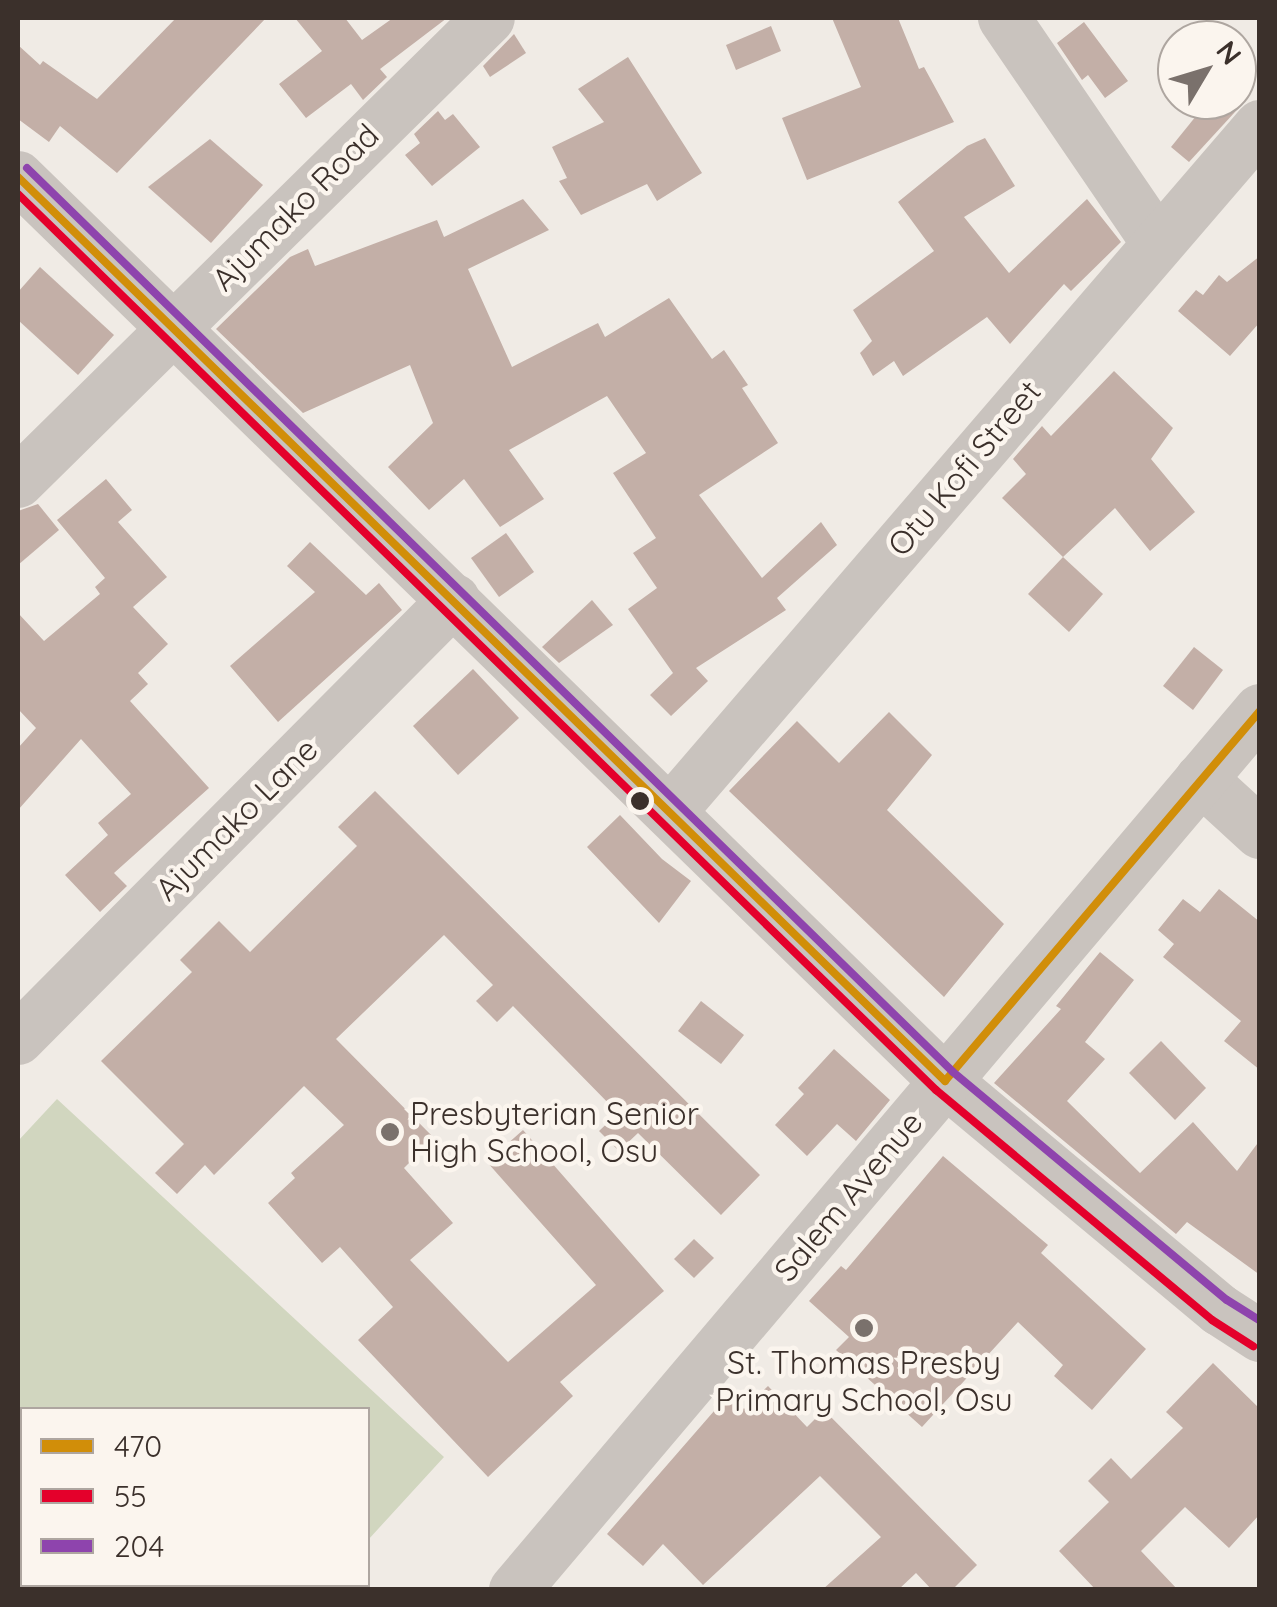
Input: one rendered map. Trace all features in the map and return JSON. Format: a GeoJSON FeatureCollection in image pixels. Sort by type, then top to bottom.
{"type":"FeatureCollection","features":[{"type":"Feature","properties":{"kind":"street","name":"Ajumako Road"},"geometry":{"type":"LineString","coordinates":[[18,482],[490,18]]}},
{"type":"Feature","properties":{"kind":"street"},"geometry":{"type":"LineString","coordinates":[[1004,18],[1157,242]]}},
{"type":"Feature","properties":{"kind":"street","name":"Otu Kofi Street"},"geometry":{"type":"LineString","coordinates":[[670,812],[1260,126]]}},
{"type":"Feature","properties":{"kind":"street"},"geometry":{"type":"LineString","coordinates":[[18,177],[945,1081],[1220,1310],[1260,1336]]}},
{"type":"Feature","properties":{"kind":"street","name":"Ajumako Lane"},"geometry":{"type":"LineString","coordinates":[[18,1038],[454,600]]}},
{"type":"Feature","properties":{"kind":"street","name":"Salem Avenue"},"geometry":{"type":"LineString","coordinates":[[515,1590],[1260,710]]}},
{"type":"Feature","properties":{"kind":"street"},"geometry":{"type":"LineString","coordinates":[[1201,779],[1260,833]]}},
{"type":"Feature","properties":{"kind":"green space"},"geometry":{"type":"Polygon","coordinates":[[[57,1099],[444,1457],[370,1538],[370,1407],[20,1407],[20,1456],[18,1141],[57,1099]]]}},
{"type":"Feature","properties":{"kind":"green space"},"geometry":{"type":"Polygon","coordinates":[[[160,1587],[325,1587],[322,1590],[160,1587]]]}},
{"type":"Feature","properties":{"kind":"building"},"geometry":{"type":"Polygon","coordinates":[[[176,18],[266,18],[117,173],[60,126],[49,142],[18,119],[18,45],[40,65],[43,61],[97,99],[176,18]]]}},
{"type":"Feature","properties":{"kind":"building"},"geometry":{"type":"Polygon","coordinates":[[[295,18],[345,18],[362,40],[393,18],[447,18],[380,69],[387,77],[363,100],[351,84],[306,118],[279,84],[322,51],[295,18]]]}},
{"type":"Feature","properties":{"kind":"building"},"geometry":{"type":"Polygon","coordinates":[[[832,18],[898,18],[919,69],[924,67],[954,122],[807,180],[782,118],[861,87],[832,18]]]}},
{"type":"Feature","properties":{"kind":"building"},"geometry":{"type":"Polygon","coordinates":[[[1084,22],[1128,81],[1105,98],[1088,75],[1082,80],[1057,43],[1084,22]]]}},
{"type":"Feature","properties":{"kind":"building"},"geometry":{"type":"Polygon","coordinates":[[[771,26],[781,51],[736,70],[726,45],[771,26]]]}},
{"type":"Feature","properties":{"kind":"building"},"geometry":{"type":"Polygon","coordinates":[[[514,34],[526,53],[490,77],[483,66],[514,34]]]}},
{"type":"Feature","properties":{"kind":"building"},"geometry":{"type":"Polygon","coordinates":[[[628,57],[702,173],[657,201],[647,184],[581,215],[559,181],[567,178],[552,147],[604,122],[578,89],[628,57]]]}},
{"type":"Feature","properties":{"kind":"building"},"geometry":{"type":"Polygon","coordinates":[[[438,111],[445,120],[453,114],[480,147],[432,186],[405,155],[420,143],[414,134],[438,111]]]}},
{"type":"Feature","properties":{"kind":"building"},"geometry":{"type":"Polygon","coordinates":[[[1193,120],[1228,120],[1189,162],[1171,147],[1193,120]]]}},
{"type":"Feature","properties":{"kind":"building"},"geometry":{"type":"Polygon","coordinates":[[[985,138],[1015,186],[964,217],[1009,273],[1087,199],[1121,242],[1071,291],[1064,284],[1010,344],[987,317],[903,376],[894,361],[873,376],[860,353],[872,341],[853,310],[934,251],[898,202],[967,146],[985,138]]]}},
{"type":"Feature","properties":{"kind":"building"},"geometry":{"type":"Polygon","coordinates":[[[210,139],[263,185],[211,243],[148,187],[210,139]]]}},
{"type":"Feature","properties":{"kind":"building"},"geometry":{"type":"Polygon","coordinates":[[[523,199],[549,230],[468,269],[512,367],[598,323],[605,337],[669,298],[712,359],[724,350],[748,385],[742,388],[778,443],[699,495],[762,578],[821,522],[837,545],[777,598],[786,610],[696,668],[708,681],[671,716],[650,695],[673,673],[628,609],[657,588],[633,553],[656,538],[613,473],[646,453],[607,396],[509,450],[544,499],[500,527],[464,479],[429,510],[388,467],[433,423],[410,365],[303,413],[216,329],[290,257],[308,249],[315,266],[437,220],[444,237],[523,199]]]}},
{"type":"Feature","properties":{"kind":"building"},"geometry":{"type":"Polygon","coordinates":[[[1260,256],[1260,322],[1230,356],[1178,311],[1196,290],[1203,295],[1219,275],[1227,282],[1260,256]]]}},
{"type":"Feature","properties":{"kind":"building"},"geometry":{"type":"Polygon","coordinates":[[[40,267],[114,335],[78,375],[18,320],[18,292],[40,267]]]}},
{"type":"Feature","properties":{"kind":"building"},"geometry":{"type":"Polygon","coordinates":[[[1114,371],[1173,428],[1151,459],[1195,512],[1150,551],[1115,508],[1063,557],[1002,498],[1026,474],[1013,459],[1042,426],[1051,436],[1114,371]]]}},
{"type":"Feature","properties":{"kind":"building"},"geometry":{"type":"Polygon","coordinates":[[[106,479],[132,510],[118,522],[167,577],[133,607],[168,644],[138,673],[148,684],[130,701],[209,788],[114,873],[127,886],[100,912],[65,875],[108,835],[98,823],[131,794],[81,739],[18,810],[18,748],[36,728],[18,709],[18,613],[44,641],[100,594],[95,587],[105,578],[57,520],[106,479]]]}},
{"type":"Feature","properties":{"kind":"building"},"geometry":{"type":"Polygon","coordinates":[[[38,504],[59,530],[18,565],[18,511],[38,504]]]}},
{"type":"Feature","properties":{"kind":"building"},"geometry":{"type":"Polygon","coordinates":[[[506,533],[534,572],[499,597],[471,558],[506,533]]]}},
{"type":"Feature","properties":{"kind":"building"},"geometry":{"type":"Polygon","coordinates":[[[310,542],[366,595],[379,583],[402,610],[278,722],[230,666],[315,592],[287,566],[310,542]]]}},
{"type":"Feature","properties":{"kind":"building"},"geometry":{"type":"Polygon","coordinates":[[[1063,557],[1103,594],[1069,632],[1028,594],[1063,557]]]}},
{"type":"Feature","properties":{"kind":"building"},"geometry":{"type":"Polygon","coordinates":[[[592,600],[613,625],[559,663],[542,647],[592,600]]]}},
{"type":"Feature","properties":{"kind":"building"},"geometry":{"type":"Polygon","coordinates":[[[1194,647],[1223,670],[1193,710],[1163,686],[1194,647]]]}},
{"type":"Feature","properties":{"kind":"building"},"geometry":{"type":"Polygon","coordinates":[[[473,669],[519,718],[458,775],[413,726],[473,669]]]}},
{"type":"Feature","properties":{"kind":"building"},"geometry":{"type":"Polygon","coordinates":[[[889,712],[932,755],[887,810],[1004,924],[944,997],[729,791],[797,721],[839,763],[889,712]]]}},
{"type":"Feature","properties":{"kind":"building"},"geometry":{"type":"Polygon","coordinates":[[[375,791],[760,1175],[721,1215],[638,1133],[619,1151],[599,1131],[618,1113],[513,1006],[497,1022],[476,1001],[493,985],[444,935],[336,1039],[434,1138],[404,1168],[453,1223],[410,1260],[508,1362],[596,1285],[487,1162],[523,1130],[664,1291],[560,1382],[573,1396],[488,1477],[358,1340],[393,1307],[340,1247],[322,1263],[268,1203],[295,1178],[291,1173],[344,1125],[304,1086],[214,1175],[205,1165],[177,1194],[155,1173],[184,1144],[101,1061],[192,972],[180,960],[219,921],[250,952],[357,846],[338,827],[375,791]]]}},
{"type":"Feature","properties":{"kind":"building"},"geometry":{"type":"Polygon","coordinates":[[[620,815],[662,859],[691,881],[659,923],[587,847],[620,815]]]}},
{"type":"Feature","properties":{"kind":"building"},"geometry":{"type":"Polygon","coordinates":[[[1219,889],[1260,922],[1260,1070],[1224,1041],[1241,1021],[1163,957],[1174,944],[1158,930],[1183,899],[1200,912],[1219,889]]]}},
{"type":"Feature","properties":{"kind":"building"},"geometry":{"type":"Polygon","coordinates":[[[1100,952],[1134,980],[1085,1042],[1105,1059],[1067,1101],[1140,1173],[1193,1122],[1237,1171],[1260,1140],[1260,1275],[1187,1222],[1176,1234],[994,1083],[1061,1009],[1056,1006],[1100,952]]]}},
{"type":"Feature","properties":{"kind":"building"},"geometry":{"type":"Polygon","coordinates":[[[701,1001],[744,1035],[721,1064],[678,1031],[701,1001]]]}},
{"type":"Feature","properties":{"kind":"building"},"geometry":{"type":"Polygon","coordinates":[[[1161,1041],[1206,1088],[1175,1120],[1129,1073],[1161,1041]]]}},
{"type":"Feature","properties":{"kind":"building"},"geometry":{"type":"Polygon","coordinates":[[[834,1049],[890,1100],[856,1141],[837,1124],[807,1156],[775,1125],[804,1094],[798,1088],[834,1049]]]}},
{"type":"Feature","properties":{"kind":"building"},"geometry":{"type":"Polygon","coordinates":[[[943,1156],[1048,1245],[1041,1253],[1146,1349],[1092,1410],[1054,1376],[1063,1365],[1018,1322],[922,1427],[836,1350],[849,1337],[809,1301],[841,1266],[846,1270],[943,1156]]]}},
{"type":"Feature","properties":{"kind":"building"},"geometry":{"type":"Polygon","coordinates":[[[694,1239],[714,1258],[694,1278],[674,1259],[694,1239]]]}},
{"type":"Feature","properties":{"kind":"building"},"geometry":{"type":"Polygon","coordinates":[[[1213,1363],[1260,1409],[1260,1514],[1229,1548],[1185,1507],[1141,1551],[1178,1590],[1096,1590],[1059,1551],[1109,1502],[1088,1481],[1111,1458],[1131,1479],[1183,1428],[1166,1412],[1213,1363]]]}},
{"type":"Feature","properties":{"kind":"building"},"geometry":{"type":"Polygon","coordinates":[[[768,1386],[807,1427],[824,1410],[977,1565],[952,1590],[932,1590],[916,1573],[898,1590],[822,1590],[881,1537],[820,1476],[703,1585],[663,1544],[643,1566],[607,1534],[728,1395],[744,1409],[768,1386]]]}},
{"type":"Feature","properties":{"kind":"transit line","name":"204"},"geometry":{"type":"LineString","coordinates":[[27,168],[953,1072],[1227,1300],[1260,1321]]}},
{"type":"Feature","properties":{"kind":"transit line","name":"470"},"geometry":{"type":"LineString","coordinates":[[18,177],[945,1081],[1260,711]]}},
{"type":"Feature","properties":{"kind":"transit line","name":"55"},"geometry":{"type":"LineString","coordinates":[[18,194],[936,1090],[1212,1320],[1253,1346]]}},
{"type":"Feature","properties":{"kind":"place","name":"Presbyterian Senior High School, Osu"},"geometry":{"type":"Point","coordinates":[390,1132]}},
{"type":"Feature","properties":{"kind":"place","name":"St. Thomas Presby Primary School, Osu"},"geometry":{"type":"Point","coordinates":[864,1328]}}]}
